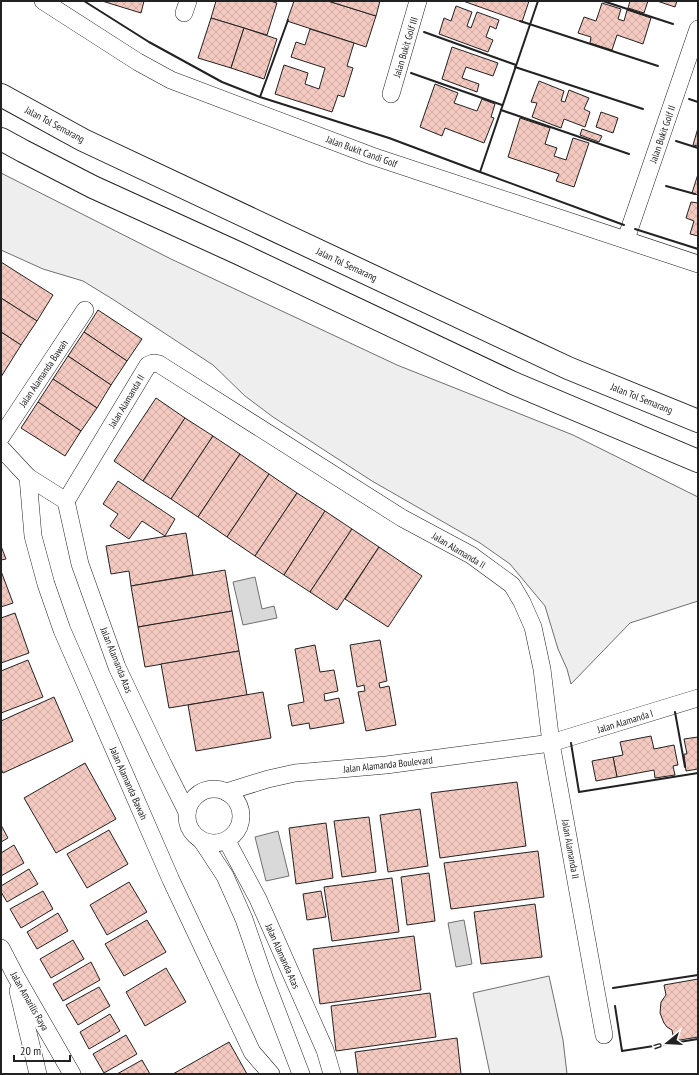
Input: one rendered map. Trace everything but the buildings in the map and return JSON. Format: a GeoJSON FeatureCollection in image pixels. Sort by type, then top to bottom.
{"type":"FeatureCollection","features":[{"type":"Feature","properties":{"kind":"highway","name":"Jalan Tol Semarang"},"geometry":{"type":"LineString","coordinates":[[1,95],[83,140],[568,368],[698,422]]}},
{"type":"Feature","properties":{"kind":"highway"},"geometry":{"type":"LineString","coordinates":[[1,139],[93,187],[238,253],[513,383],[698,461]]}},
{"type":"Feature","properties":{"kind":"street","name":"Jalan Bukit Candi Golf"},"geometry":{"type":"LineString","coordinates":[[43,1],[138,62],[171,80],[372,156],[698,264]]}},
{"type":"Feature","properties":{"kind":"street","name":"Jalan Bukit Golf III"},"geometry":{"type":"LineString","coordinates":[[391,94],[418,1]]}},
{"type":"Feature","properties":{"kind":"street","name":"Jalan Bukit Golf II"},"geometry":{"type":"LineString","coordinates":[[626,239],[698,29]]}},
{"type":"Feature","properties":{"kind":"street","name":"Jalan Alamanda Bawah"},"geometry":{"type":"LineString","coordinates":[[1,437],[85,310]]}},
{"type":"Feature","properties":{"kind":"street","name":"Jalan Alamanda II"},"geometry":{"type":"LineString","coordinates":[[66,501],[148,365],[153,363],[159,364],[402,518],[471,555],[512,585],[522,602],[533,627],[542,669],[551,743],[604,1035]]}},
{"type":"Feature","properties":{"kind":"street"},"geometry":{"type":"LineString","coordinates":[[1,448],[28,477],[66,501]]}},
{"type":"Feature","properties":{"kind":"street","name":"Jalan Alamanda Bawah"},"geometry":{"type":"LineString","coordinates":[[28,477],[33,536],[46,584],[62,630],[171,880],[252,1052],[271,1074]]}},
{"type":"Feature","properties":{"kind":"street","name":"Jalan Alamanda Atas"},"geometry":{"type":"LineString","coordinates":[[66,501],[80,564],[117,667],[187,812]]}},
{"type":"Feature","properties":{"kind":"street","name":"Jalan Alamanda I"},"geometry":{"type":"LineString","coordinates":[[551,743],[698,698]]}},
{"type":"Feature","properties":{"kind":"street","name":"Jalan Alamanda Boulevard"},"geometry":{"type":"LineString","coordinates":[[187,812],[194,797],[201,792],[214,789],[226,792],[268,779],[295,773],[386,765],[551,743]]}},
{"type":"Feature","properties":{"kind":"street"},"geometry":{"type":"LineString","coordinates":[[202,841],[214,844],[227,841],[234,836],[238,829],[241,820],[241,812],[233,797],[226,792]]}},
{"type":"Feature","properties":{"kind":"street"},"geometry":{"type":"LineString","coordinates":[[187,812],[187,821],[190,829],[195,836],[202,841],[225,876],[244,919],[265,980],[301,1074]]}},
{"type":"Feature","properties":{"kind":"street","name":"Jalan Alamanda Atas"},"geometry":{"type":"LineString","coordinates":[[227,841],[258,899],[325,1050],[332,1074]]}},
{"type":"Feature","properties":{"kind":"street","name":"Jalan Amarilis Raya"},"geometry":{"type":"LineString","coordinates":[[1,948],[72,1074]]}},
{"type":"Feature","properties":{"kind":"street"},"geometry":{"type":"LineString","coordinates":[[15,975],[38,1074]]}},
{"type":"Feature","properties":{"kind":"street"},"geometry":{"type":"LineString","coordinates":[[27,1031],[44,1026]]}},
{"type":"Feature","properties":{"kind":"shaded area"},"geometry":{"type":"Polygon","coordinates":[[[1,173],[171,259],[397,365],[573,435],[698,497],[698,601],[630,623],[571,684],[567,669],[558,649],[545,606],[510,564],[480,543],[372,481],[273,417],[245,396],[213,365],[114,300],[83,281],[43,269],[1,250],[1,173]]]}},
{"type":"Feature","properties":{"kind":"shaded area"},"geometry":{"type":"Polygon","coordinates":[[[255,577],[262,609],[274,606],[277,618],[243,625],[233,582],[255,577]]]}},
{"type":"Feature","properties":{"kind":"shaded area"},"geometry":{"type":"Polygon","coordinates":[[[278,831],[289,876],[266,881],[255,837],[278,831]]]}},
{"type":"Feature","properties":{"kind":"shaded area"},"geometry":{"type":"Polygon","coordinates":[[[464,920],[472,964],[456,967],[448,923],[464,920]]]}},
{"type":"Feature","properties":{"kind":"shaded area"},"geometry":{"type":"Polygon","coordinates":[[[549,976],[563,1040],[567,1074],[490,1074],[473,993],[549,976]]]}},
{"type":"Feature","properties":{"kind":"wall"},"geometry":{"type":"LineString","coordinates":[[84,1],[149,42],[222,82],[260,97]]}},
{"type":"Feature","properties":{"kind":"wall"},"geometry":{"type":"LineString","coordinates":[[538,1],[480,172],[624,225]]}},
{"type":"Feature","properties":{"kind":"wall"},"geometry":{"type":"LineString","coordinates":[[603,1],[673,24]]}},
{"type":"Feature","properties":{"kind":"wall"},"geometry":{"type":"LineString","coordinates":[[288,20],[260,97],[389,138],[480,172]]}},
{"type":"Feature","properties":{"kind":"wall"},"geometry":{"type":"LineString","coordinates":[[520,21],[658,66]]}},
{"type":"Feature","properties":{"kind":"wall"},"geometry":{"type":"LineString","coordinates":[[424,32],[516,65]]}},
{"type":"Feature","properties":{"kind":"wall"},"geometry":{"type":"LineString","coordinates":[[515,67],[643,109]]}},
{"type":"Feature","properties":{"kind":"wall"},"geometry":{"type":"LineString","coordinates":[[411,73],[502,105]]}},
{"type":"Feature","properties":{"kind":"wall"},"geometry":{"type":"LineString","coordinates":[[689,99],[698,102]]}},
{"type":"Feature","properties":{"kind":"wall"},"geometry":{"type":"LineString","coordinates":[[501,110],[629,154]]}},
{"type":"Feature","properties":{"kind":"wall"},"geometry":{"type":"LineString","coordinates":[[676,141],[698,148]]}},
{"type":"Feature","properties":{"kind":"wall"},"geometry":{"type":"LineString","coordinates":[[666,186],[695,194]]}},
{"type":"Feature","properties":{"kind":"wall"},"geometry":{"type":"LineString","coordinates":[[635,229],[698,249]]}},
{"type":"Feature","properties":{"kind":"wall"},"geometry":{"type":"LineString","coordinates":[[675,712],[685,767]]}},
{"type":"Feature","properties":{"kind":"wall"},"geometry":{"type":"LineString","coordinates":[[571,743],[579,792],[698,773]]}},
{"type":"Feature","properties":{"kind":"wall"},"geometry":{"type":"LineString","coordinates":[[613,988],[698,975]]}},
{"type":"Feature","properties":{"kind":"wall"},"geometry":{"type":"LineString","coordinates":[[615,1006],[622,1051],[698,1039]]}}]}
